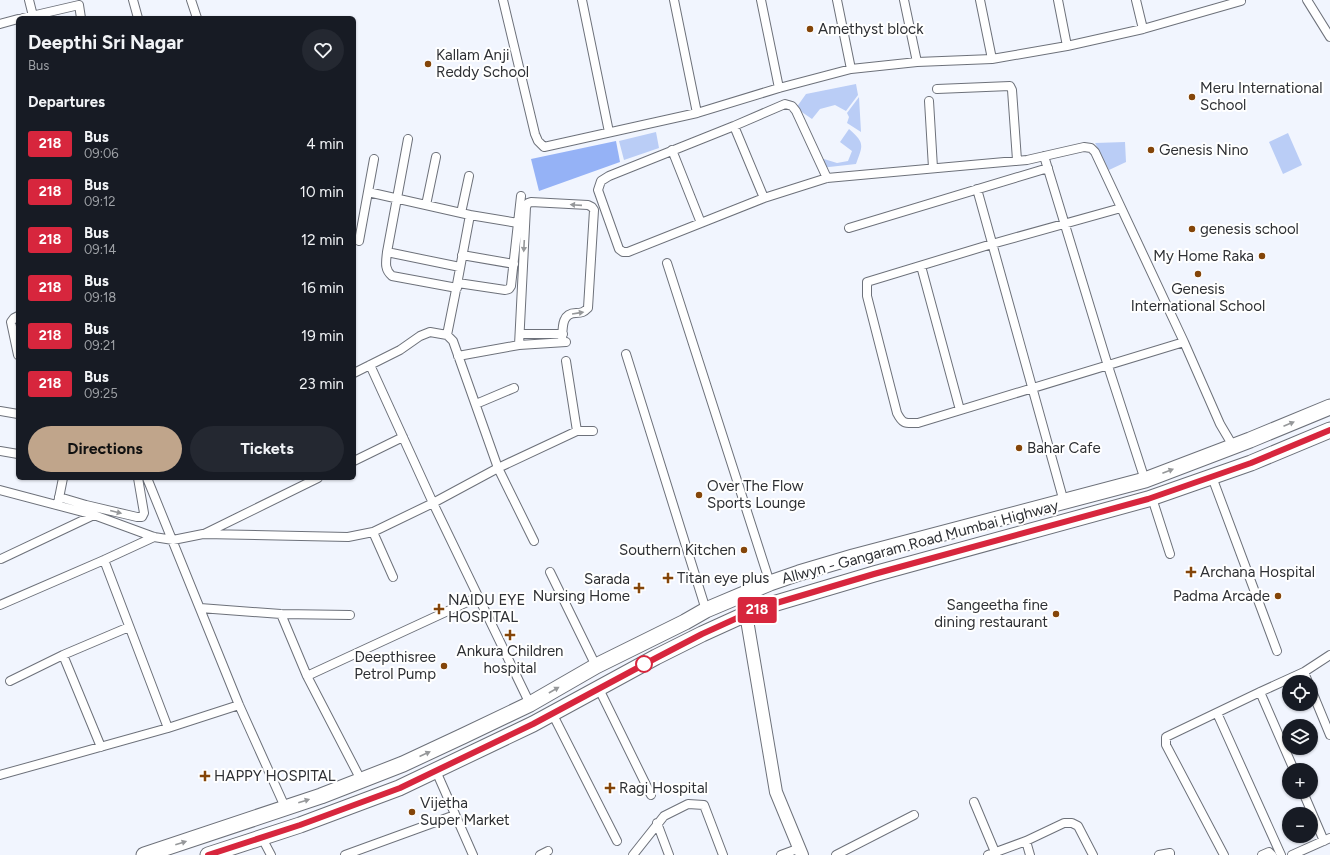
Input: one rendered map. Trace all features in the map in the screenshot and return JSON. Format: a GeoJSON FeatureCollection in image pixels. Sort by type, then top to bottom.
{"type":"FeatureCollection","features":[{"type":"Feature","properties":{"kind":"highway","name":"Allwyn - Gangaram Road Mumbai Highway"},"geometry":{"type":"LineString","coordinates":[[144,855],[321,796],[422,755],[530,704],[596,666],[706,610],[799,572],[1145,480],[1330,407]]}},
{"type":"Feature","properties":{"kind":"highway","name":"Allwyn - Gangaram Road Mumbai Highway"},"geometry":{"type":"LineString","coordinates":[[208,855],[262,838],[400,788],[552,713],[669,651],[746,614],[773,604],[908,564],[1152,498],[1251,463],[1330,431]]}},
{"type":"Feature","properties":{"kind":"highway"},"geometry":{"type":"LineString","coordinates":[[902,544],[908,564]]}},
{"type":"Feature","properties":{"kind":"highway"},"geometry":{"type":"LineString","coordinates":[[883,549],[888,570]]}},
{"type":"Feature","properties":{"kind":"street"},"geometry":{"type":"LineString","coordinates":[[28,0],[33,16],[78,2],[81,16]]}},
{"type":"Feature","properties":{"kind":"street"},"geometry":{"type":"LineString","coordinates":[[133,0],[137,16]]}},
{"type":"Feature","properties":{"kind":"street"},"geometry":{"type":"LineString","coordinates":[[191,0],[196,16]]}},
{"type":"Feature","properties":{"kind":"street"},"geometry":{"type":"LineString","coordinates":[[503,0],[538,141],[544,147],[697,113],[779,88],[851,69],[917,62],[992,59],[1067,46],[1143,29],[1241,1]]}},
{"type":"Feature","properties":{"kind":"street"},"geometry":{"type":"LineString","coordinates":[[582,0],[609,132]]}},
{"type":"Feature","properties":{"kind":"street"},"geometry":{"type":"LineString","coordinates":[[674,0],[697,113]]}},
{"type":"Feature","properties":{"kind":"street"},"geometry":{"type":"LineString","coordinates":[[761,0],[779,88]]}},
{"type":"Feature","properties":{"kind":"street"},"geometry":{"type":"LineString","coordinates":[[837,0],[851,69]]}},
{"type":"Feature","properties":{"kind":"street"},"geometry":{"type":"LineString","coordinates":[[904,0],[917,62]]}},
{"type":"Feature","properties":{"kind":"street"},"geometry":{"type":"LineString","coordinates":[[980,0],[992,59]]}},
{"type":"Feature","properties":{"kind":"street"},"geometry":{"type":"LineString","coordinates":[[1058,0],[1067,46]]}},
{"type":"Feature","properties":{"kind":"street"},"geometry":{"type":"LineString","coordinates":[[1136,0],[1143,29]]}},
{"type":"Feature","properties":{"kind":"street"},"geometry":{"type":"LineString","coordinates":[[1307,0],[1330,37]]}},
{"type":"Feature","properties":{"kind":"street"},"geometry":{"type":"LineString","coordinates":[[0,24],[16,20]]}},
{"type":"Feature","properties":{"kind":"street"},"geometry":{"type":"LineString","coordinates":[[937,89],[1010,86],[1012,90],[1017,160]]}},
{"type":"Feature","properties":{"kind":"street"},"geometry":{"type":"LineString","coordinates":[[929,101],[933,168]]}},
{"type":"Feature","properties":{"kind":"street"},"geometry":{"type":"LineString","coordinates":[[827,178],[796,111],[792,106],[785,104],[608,176],[601,181],[598,190],[618,249],[623,252],[628,252],[764,198],[827,178],[1017,160],[1044,156],[1084,147],[1092,148],[1184,342],[1220,424],[1233,446]]}},
{"type":"Feature","properties":{"kind":"street"},"geometry":{"type":"LineString","coordinates":[[734,126],[764,198]]}},
{"type":"Feature","properties":{"kind":"street"},"geometry":{"type":"LineString","coordinates":[[408,139],[385,265],[387,272],[392,276],[457,285],[505,290],[509,289],[511,286],[514,264],[521,196]]}},
{"type":"Feature","properties":{"kind":"street"},"geometry":{"type":"LineString","coordinates":[[672,150],[701,224]]}},
{"type":"Feature","properties":{"kind":"street"},"geometry":{"type":"LineString","coordinates":[[1044,156],[1108,366],[1145,480]]}},
{"type":"Feature","properties":{"kind":"street"},"geometry":{"type":"LineString","coordinates":[[426,205],[436,157]]}},
{"type":"Feature","properties":{"kind":"street"},"geometry":{"type":"LineString","coordinates":[[359,241],[374,159]]}},
{"type":"Feature","properties":{"kind":"street"},"geometry":{"type":"LineString","coordinates":[[848,228],[1048,168]]}},
{"type":"Feature","properties":{"kind":"street"},"geometry":{"type":"LineString","coordinates":[[460,213],[469,176]]}},
{"type":"Feature","properties":{"kind":"street"},"geometry":{"type":"LineString","coordinates":[[977,189],[1064,502]]}},
{"type":"Feature","properties":{"kind":"street"},"geometry":{"type":"LineString","coordinates":[[368,192],[460,213],[518,223]]}},
{"type":"Feature","properties":{"kind":"street"},"geometry":{"type":"LineString","coordinates":[[519,345],[526,207],[528,203],[531,202],[588,206],[592,207],[594,210],[588,308],[582,313],[572,313],[566,317],[564,321],[564,339]]}},
{"type":"Feature","properties":{"kind":"street"},"geometry":{"type":"LineString","coordinates":[[1121,208],[992,244],[867,282],[867,296],[901,420],[906,423],[918,423],[1184,342]]}},
{"type":"Feature","properties":{"kind":"street"},"geometry":{"type":"LineString","coordinates":[[447,335],[470,215]]}},
{"type":"Feature","properties":{"kind":"street"},"geometry":{"type":"LineString","coordinates":[[387,252],[460,267]]}},
{"type":"Feature","properties":{"kind":"street"},"geometry":{"type":"LineString","coordinates":[[462,255],[514,264]]}},
{"type":"Feature","properties":{"kind":"street"},"geometry":{"type":"LineString","coordinates":[[667,263],[770,583]]}},
{"type":"Feature","properties":{"kind":"street"},"geometry":{"type":"LineString","coordinates":[[921,266],[960,410]]}},
{"type":"Feature","properties":{"kind":"street"},"geometry":{"type":"LineString","coordinates":[[16,317],[11,322],[16,346]]}},
{"type":"Feature","properties":{"kind":"street"},"geometry":{"type":"LineString","coordinates":[[356,372],[400,350],[420,336],[430,332],[447,335],[450,337],[453,341],[498,468],[534,541]]}},
{"type":"Feature","properties":{"kind":"street"},"geometry":{"type":"LineString","coordinates":[[520,334],[537,334],[564,339]]}},
{"type":"Feature","properties":{"kind":"street"},"geometry":{"type":"LineString","coordinates":[[536,344],[537,334]]}},
{"type":"Feature","properties":{"kind":"street"},"geometry":{"type":"LineString","coordinates":[[458,356],[519,345],[536,344],[564,339]]}},
{"type":"Feature","properties":{"kind":"street"},"geometry":{"type":"LineString","coordinates":[[626,354],[706,610]]}},
{"type":"Feature","properties":{"kind":"street"},"geometry":{"type":"LineString","coordinates":[[566,360],[577,431]]}},
{"type":"Feature","properties":{"kind":"street"},"geometry":{"type":"LineString","coordinates":[[370,365],[433,503],[530,704]]}},
{"type":"Feature","properties":{"kind":"street"},"geometry":{"type":"LineString","coordinates":[[476,404],[514,388]]}},
{"type":"Feature","properties":{"kind":"street"},"geometry":{"type":"LineString","coordinates":[[0,411],[16,414]]}},
{"type":"Feature","properties":{"kind":"street"},"geometry":{"type":"LineString","coordinates":[[85,508],[94,515],[154,537],[173,540],[203,534],[348,537],[373,532],[433,503],[498,468],[577,431],[593,431]]}},
{"type":"Feature","properties":{"kind":"street"},"geometry":{"type":"LineString","coordinates":[[356,460],[403,437]]}},
{"type":"Feature","properties":{"kind":"street"},"geometry":{"type":"LineString","coordinates":[[0,451],[16,454]]}},
{"type":"Feature","properties":{"kind":"street"},"geometry":{"type":"LineString","coordinates":[[1212,477],[1277,651]]}},
{"type":"Feature","properties":{"kind":"street"},"geometry":{"type":"LineString","coordinates":[[58,501],[63,480]]}},
{"type":"Feature","properties":{"kind":"street"},"geometry":{"type":"LineString","coordinates":[[0,490],[58,501],[85,508],[142,517],[144,513],[138,480]]}},
{"type":"Feature","properties":{"kind":"street"},"geometry":{"type":"LineString","coordinates":[[149,480],[239,705],[285,807]]}},
{"type":"Feature","properties":{"kind":"street"},"geometry":{"type":"LineString","coordinates":[[203,534],[314,480]]}},
{"type":"Feature","properties":{"kind":"street"},"geometry":{"type":"LineString","coordinates":[[1152,498],[1170,554]]}},
{"type":"Feature","properties":{"kind":"street"},"geometry":{"type":"LineString","coordinates":[[1,559],[94,515]]}},
{"type":"Feature","properties":{"kind":"street"},"geometry":{"type":"LineString","coordinates":[[373,532],[393,577]]}},
{"type":"Feature","properties":{"kind":"street"},"geometry":{"type":"LineString","coordinates":[[0,605],[154,537]]}},
{"type":"Feature","properties":{"kind":"street"},"geometry":{"type":"LineString","coordinates":[[104,560],[168,728]]}},
{"type":"Feature","properties":{"kind":"street"},"geometry":{"type":"LineString","coordinates":[[550,572],[596,666]]}},
{"type":"Feature","properties":{"kind":"street"},"geometry":{"type":"LineString","coordinates":[[307,676],[478,597]]}},
{"type":"Feature","properties":{"kind":"street"},"geometry":{"type":"LineString","coordinates":[[200,608],[281,614],[350,615]]}},
{"type":"Feature","properties":{"kind":"street"},"geometry":{"type":"LineString","coordinates":[[281,614],[307,676],[361,780]]}},
{"type":"Feature","properties":{"kind":"street"},"geometry":{"type":"LineString","coordinates":[[746,614],[776,792],[801,852],[781,855]]}},
{"type":"Feature","properties":{"kind":"street"},"geometry":{"type":"LineString","coordinates":[[10,681],[63,655],[129,627]]}},
{"type":"Feature","properties":{"kind":"street"},"geometry":{"type":"LineString","coordinates":[[63,655],[100,747]]}},
{"type":"Feature","properties":{"kind":"street"},"geometry":{"type":"LineString","coordinates":[[1224,855],[1166,745],[1166,737],[1304,672],[1330,655]]}},
{"type":"Feature","properties":{"kind":"street"},"geometry":{"type":"LineString","coordinates":[[599,688],[651,795]]}},
{"type":"Feature","properties":{"kind":"street"},"geometry":{"type":"LineString","coordinates":[[1260,692],[1291,763]]}},
{"type":"Feature","properties":{"kind":"street"},"geometry":{"type":"LineString","coordinates":[[0,775],[168,728],[239,705]]}},
{"type":"Feature","properties":{"kind":"street"},"geometry":{"type":"LineString","coordinates":[[1318,707],[1330,735]]}},
{"type":"Feature","properties":{"kind":"street"},"geometry":{"type":"LineString","coordinates":[[552,713],[617,841]]}},
{"type":"Feature","properties":{"kind":"street"},"geometry":{"type":"LineString","coordinates":[[1218,713],[1281,855]]}},
{"type":"Feature","properties":{"kind":"street"},"geometry":{"type":"LineString","coordinates":[[436,771],[473,855]]}},
{"type":"Feature","properties":{"kind":"street"},"geometry":{"type":"LineString","coordinates":[[1292,855],[1327,840],[1306,799]]}},
{"type":"Feature","properties":{"kind":"street"},"geometry":{"type":"LineString","coordinates":[[974,802],[991,854],[1026,841],[1064,823],[1072,823],[1078,826],[1093,855]]}},
{"type":"Feature","properties":{"kind":"street"},"geometry":{"type":"LineString","coordinates":[[633,855],[664,816],[688,804],[704,805],[723,855]]}},
{"type":"Feature","properties":{"kind":"street"},"geometry":{"type":"LineString","coordinates":[[345,855],[455,815]]}},
{"type":"Feature","properties":{"kind":"street"},"geometry":{"type":"LineString","coordinates":[[836,855],[914,815]]}},
{"type":"Feature","properties":{"kind":"street"},"geometry":{"type":"LineString","coordinates":[[657,823],[669,855]]}},
{"type":"Feature","properties":{"kind":"street"},"geometry":{"type":"LineString","coordinates":[[262,838],[271,855]]}},
{"type":"Feature","properties":{"kind":"street"},"geometry":{"type":"LineString","coordinates":[[1026,841],[1030,855]]}},
{"type":"Feature","properties":{"kind":"street"},"geometry":{"type":"LineString","coordinates":[[540,855],[548,851]]}},
{"type":"Feature","properties":{"kind":"street"},"geometry":{"type":"LineString","coordinates":[[1262,855],[1269,852],[1272,855]]}},
{"type":"Feature","properties":{"kind":"street"},"geometry":{"type":"LineString","coordinates":[[1159,855],[1170,853],[1170,855]]}},
{"type":"Feature","properties":{"kind":"shaded area"},"geometry":{"type":"Polygon","coordinates":[[[856,84],[858,95],[846,111],[835,105],[820,109],[812,119],[796,108],[806,94],[856,84]]]}},
{"type":"Feature","properties":{"kind":"shaded area"},"geometry":{"type":"Polygon","coordinates":[[[859,97],[861,132],[847,123],[849,117],[847,113],[859,97]]]}},
{"type":"Feature","properties":{"kind":"shaded area"},"geometry":{"type":"Polygon","coordinates":[[[849,129],[858,138],[861,145],[856,164],[820,168],[817,160],[824,159],[837,163],[848,161],[852,151],[840,142],[849,129]]]}},
{"type":"Feature","properties":{"kind":"shaded area"},"geometry":{"type":"Polygon","coordinates":[[[656,132],[659,148],[624,160],[619,141],[656,132]]]}},
{"type":"Feature","properties":{"kind":"shaded area"},"geometry":{"type":"Polygon","coordinates":[[[1288,133],[1302,165],[1283,174],[1269,142],[1288,133]]]}},
{"type":"Feature","properties":{"kind":"shaded area"},"geometry":{"type":"Polygon","coordinates":[[[1125,142],[1126,162],[1109,170],[1095,143],[1125,142]]]}},
{"type":"Feature","properties":{"kind":"water"},"geometry":{"type":"Polygon","coordinates":[[[616,141],[620,162],[539,191],[531,159],[616,141]]]}},
{"type":"Feature","properties":{"kind":"bus line","name":"218"},"geometry":{"type":"LineString","coordinates":[[208,855],[300,825],[400,788],[533,724],[702,634],[746,614],[773,604],[874,574],[1180,489],[1251,463],[1330,430]]}},
{"type":"Feature","properties":{"kind":"place","name":"Amethyst block"},"geometry":{"type":"Point","coordinates":[810,29]}},
{"type":"Feature","properties":{"kind":"place","name":"Kallam Anji Reddy School"},"geometry":{"type":"Point","coordinates":[428,64]}},
{"type":"Feature","properties":{"kind":"place","name":"Meru International School"},"geometry":{"type":"Point","coordinates":[1192,97]}},
{"type":"Feature","properties":{"kind":"place","name":"Genesis Nino"},"geometry":{"type":"Point","coordinates":[1151,150]}},
{"type":"Feature","properties":{"kind":"place","name":"genesis school"},"geometry":{"type":"Point","coordinates":[1192,229]}},
{"type":"Feature","properties":{"kind":"place","name":"My Home Raka"},"geometry":{"type":"Point","coordinates":[1262,256]}},
{"type":"Feature","properties":{"kind":"place","name":"Genesis International School"},"geometry":{"type":"Point","coordinates":[1198,274]}},
{"type":"Feature","properties":{"kind":"place","name":"Bahar Cafe"},"geometry":{"type":"Point","coordinates":[1019,448]}},
{"type":"Feature","properties":{"kind":"place","name":"Over The Flow Sports Lounge"},"geometry":{"type":"Point","coordinates":[699,495]}},
{"type":"Feature","properties":{"kind":"place","name":"Southern Kitchen"},"geometry":{"type":"Point","coordinates":[744,550]}},
{"type":"Feature","properties":{"kind":"place","name":"Archana Hospital"},"geometry":{"type":"Point","coordinates":[1191,572]}},
{"type":"Feature","properties":{"kind":"place","name":"Titan eye plus"},"geometry":{"type":"Point","coordinates":[668,578]}},
{"type":"Feature","properties":{"kind":"place","name":"Sarada Nursing Home"},"geometry":{"type":"Point","coordinates":[639,588]}},
{"type":"Feature","properties":{"kind":"place","name":"Padma Arcade"},"geometry":{"type":"Point","coordinates":[1278,596]}},
{"type":"Feature","properties":{"kind":"place","name":"NAIDU EYE HOSPITAL"},"geometry":{"type":"Point","coordinates":[439,609]}},
{"type":"Feature","properties":{"kind":"place","name":"Sangeetha fine dining restaurant"},"geometry":{"type":"Point","coordinates":[1056,614]}},
{"type":"Feature","properties":{"kind":"place","name":"Ankura Children hospital"},"geometry":{"type":"Point","coordinates":[510,635]}},
{"type":"Feature","properties":{"kind":"place","name":"Deepthisree Petrol Pump"},"geometry":{"type":"Point","coordinates":[444,666]}},
{"type":"Feature","properties":{"kind":"place","name":"HAPPY HOSPITAL"},"geometry":{"type":"Point","coordinates":[205,776]}},
{"type":"Feature","properties":{"kind":"place","name":"Ragi Hospital"},"geometry":{"type":"Point","coordinates":[610,788]}},
{"type":"Feature","properties":{"kind":"place","name":"Vijetha Super Market"},"geometry":{"type":"Point","coordinates":[412,812]}}]}
